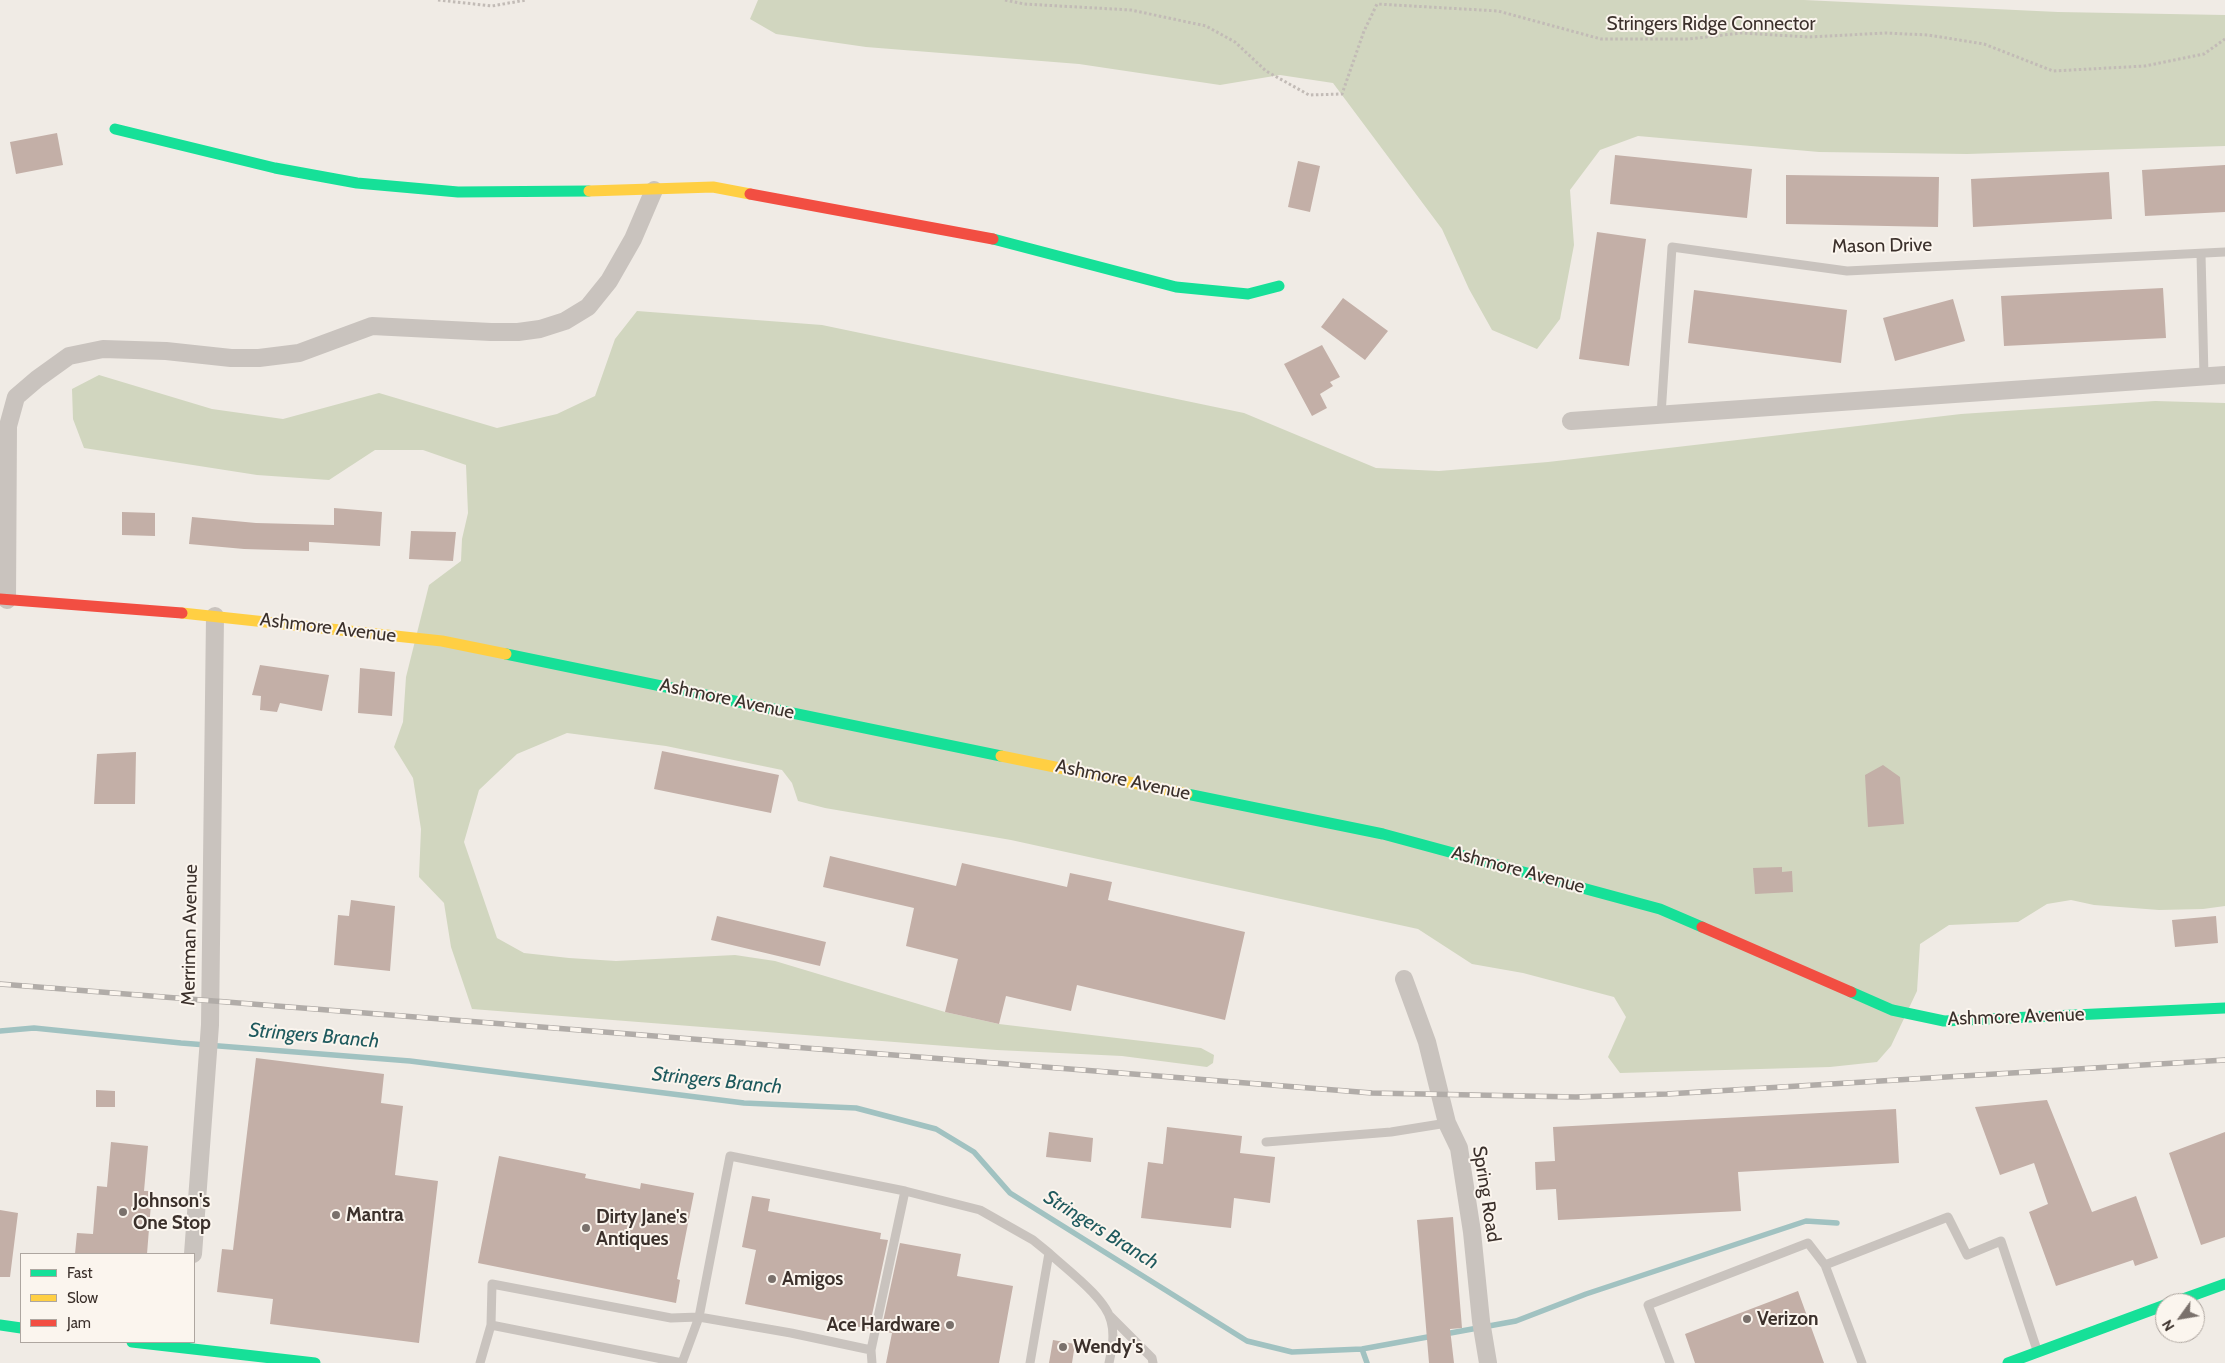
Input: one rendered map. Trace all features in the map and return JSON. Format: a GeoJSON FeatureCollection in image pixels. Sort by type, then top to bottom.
{"type":"FeatureCollection","features":[{"type":"Feature","properties":{"kind":"street"},"geometry":{"type":"LineString","coordinates":[[115,129],[275,168],[357,183],[458,192],[654,190],[714,186],[993,239],[1176,287],[1248,294],[1279,286]]}},
{"type":"Feature","properties":{"kind":"street"},"geometry":{"type":"LineString","coordinates":[[4,599],[8,426],[16,397],[69,356],[103,349],[166,351],[231,358],[259,358],[299,354],[372,326],[491,332],[518,332],[540,329],[565,321],[588,307],[609,281],[633,239],[654,190]]}},
{"type":"Feature","properties":{"kind":"street"},"geometry":{"type":"LineString","coordinates":[[1571,421],[2225,375]]}},
{"type":"Feature","properties":{"kind":"street","name":"Ashmore Avenue"},"geometry":{"type":"LineString","coordinates":[[4,599],[215,616],[442,641],[1383,834],[1660,909],[1892,1010],[1944,1021],[2225,1008]]}},
{"type":"Feature","properties":{"kind":"street","name":"Merriman Avenue"},"geometry":{"type":"LineString","coordinates":[[193,1253],[210,1025],[215,616]]}},
{"type":"Feature","properties":{"kind":"street","name":"Spring Road"},"geometry":{"type":"LineString","coordinates":[[1404,979],[1427,1042],[1447,1123],[1459,1148],[1472,1232],[1480,1321],[1488,1363]]}},
{"type":"Feature","properties":{"kind":"street"},"geometry":{"type":"LineString","coordinates":[[2200,1293],[2225,1284]]}},
{"type":"Feature","properties":{"kind":"street"},"geometry":{"type":"LineString","coordinates":[[2008,1363],[2155,1310]]}},
{"type":"Feature","properties":{"kind":"street"},"geometry":{"type":"LineString","coordinates":[[0,1325],[20,1328]]}},
{"type":"Feature","properties":{"kind":"street"},"geometry":{"type":"LineString","coordinates":[[150,1343],[186,1345],[315,1363]]}},
{"type":"Feature","properties":{"kind":"lane","name":"Mason Drive"},"geometry":{"type":"LineString","coordinates":[[1661,415],[1672,247],[1847,271],[2225,252]]}},
{"type":"Feature","properties":{"kind":"lane"},"geometry":{"type":"LineString","coordinates":[[2201,254],[2204,376]]}},
{"type":"Feature","properties":{"kind":"lane"},"geometry":{"type":"LineString","coordinates":[[1266,1142],[1391,1132],[1447,1123]]}},
{"type":"Feature","properties":{"kind":"lane"},"geometry":{"type":"LineString","coordinates":[[491,1325],[682,1363],[699,1317],[730,1156],[905,1190],[980,1210],[1034,1240],[1049,1253],[1098,1299],[1110,1316],[1152,1358],[1154,1363]]}},
{"type":"Feature","properties":{"kind":"lane"},"geometry":{"type":"LineString","coordinates":[[872,1363],[872,1350],[905,1190]]}},
{"type":"Feature","properties":{"kind":"lane"},"geometry":{"type":"LineString","coordinates":[[1824,1265],[1948,1217],[1967,1255],[2001,1241],[2038,1352]]}},
{"type":"Feature","properties":{"kind":"lane"},"geometry":{"type":"LineString","coordinates":[[1670,1363],[1648,1305],[1808,1243],[1824,1265],[1862,1363]]}},
{"type":"Feature","properties":{"kind":"lane"},"geometry":{"type":"LineString","coordinates":[[1030,1363],[1049,1253]]}},
{"type":"Feature","properties":{"kind":"lane"},"geometry":{"type":"LineString","coordinates":[[480,1363],[491,1325],[492,1284],[671,1318],[699,1317],[791,1333],[872,1350]]}},
{"type":"Feature","properties":{"kind":"lane"},"geometry":{"type":"LineString","coordinates":[[1109,1363],[1113,1343],[1110,1316]]}},
{"type":"Feature","properties":{"kind":"path"},"geometry":{"type":"LineString","coordinates":[[438,0],[492,6],[526,0]]}},
{"type":"Feature","properties":{"kind":"path","name":"Stringers Ridge Connector"},"geometry":{"type":"LineString","coordinates":[[1005,0],[1024,4],[1131,10],[1206,26],[1235,42],[1266,71],[1310,95],[1342,94],[1364,31],[1377,4],[1498,10],[1601,39],[1689,39],[1742,33],[1809,37],[1886,33],[1928,35],[1984,44],[2053,71],[2145,66],[2204,54],[2225,39]]}},
{"type":"Feature","properties":{"kind":"green space"},"geometry":{"type":"Polygon","coordinates":[[[758,0],[1804,0],[2058,12],[2225,15],[2225,146],[1967,154],[1819,152],[1638,136],[1600,150],[1570,190],[1574,245],[1560,319],[1537,349],[1492,330],[1469,289],[1442,229],[1333,83],[1280,75],[1220,85],[1079,64],[866,47],[776,34],[750,19],[758,0]]]}},
{"type":"Feature","properties":{"kind":"green space"},"geometry":{"type":"Polygon","coordinates":[[[637,311],[822,325],[1244,413],[1376,468],[1439,471],[1548,462],[1961,414],[2155,401],[2225,403],[2225,906],[2203,909],[2159,910],[2094,905],[2071,900],[2047,904],[2018,922],[1949,925],[1920,944],[1917,991],[1891,1046],[1877,1062],[1830,1067],[1620,1073],[1608,1057],[1626,1017],[1614,997],[1523,973],[1472,964],[1418,929],[1011,840],[825,808],[798,801],[792,783],[782,770],[666,746],[567,733],[517,754],[479,790],[464,842],[497,938],[524,953],[616,961],[735,955],[775,961],[945,1012],[999,1024],[1201,1048],[1214,1055],[1213,1063],[1207,1067],[1122,1056],[997,1050],[472,1009],[451,947],[444,903],[419,877],[421,829],[413,778],[394,747],[403,722],[406,677],[429,585],[461,561],[462,539],[468,513],[466,465],[423,450],[375,450],[329,480],[257,475],[84,448],[73,419],[72,389],[99,375],[212,409],[283,419],[379,393],[497,428],[557,414],[595,396],[615,339],[637,311]]]}},
{"type":"Feature","properties":{"kind":"building"},"geometry":{"type":"Polygon","coordinates":[[[57,133],[63,165],[16,174],[10,142],[57,133]]]}},
{"type":"Feature","properties":{"kind":"building"},"geometry":{"type":"Polygon","coordinates":[[[1615,155],[1752,169],[1747,218],[1610,204],[1615,155]]]}},
{"type":"Feature","properties":{"kind":"building"},"geometry":{"type":"Polygon","coordinates":[[[1298,161],[1320,166],[1310,212],[1288,207],[1298,161]]]}},
{"type":"Feature","properties":{"kind":"building"},"geometry":{"type":"Polygon","coordinates":[[[2225,165],[2225,212],[2145,216],[2142,170],[2225,165]]]}},
{"type":"Feature","properties":{"kind":"building"},"geometry":{"type":"Polygon","coordinates":[[[2109,172],[2112,219],[1973,227],[1971,179],[2109,172]]]}},
{"type":"Feature","properties":{"kind":"building"},"geometry":{"type":"Polygon","coordinates":[[[1786,175],[1939,177],[1938,227],[1786,224],[1786,175]]]}},
{"type":"Feature","properties":{"kind":"building"},"geometry":{"type":"Polygon","coordinates":[[[1597,232],[1646,239],[1629,366],[1579,359],[1597,232]]]}},
{"type":"Feature","properties":{"kind":"building"},"geometry":{"type":"Polygon","coordinates":[[[2163,288],[2166,338],[2004,346],[2001,296],[2163,288]]]}},
{"type":"Feature","properties":{"kind":"building"},"geometry":{"type":"Polygon","coordinates":[[[1694,290],[1847,310],[1841,363],[1688,343],[1694,290]]]}},
{"type":"Feature","properties":{"kind":"building"},"geometry":{"type":"Polygon","coordinates":[[[1343,298],[1388,331],[1365,360],[1321,327],[1343,298]]]}},
{"type":"Feature","properties":{"kind":"building"},"geometry":{"type":"Polygon","coordinates":[[[1953,299],[1965,341],[1895,361],[1883,318],[1953,299]]]}},
{"type":"Feature","properties":{"kind":"building"},"geometry":{"type":"Polygon","coordinates":[[[1322,345],[1340,377],[1330,382],[1333,386],[1320,394],[1327,408],[1312,416],[1284,364],[1322,345]]]}},
{"type":"Feature","properties":{"kind":"building"},"geometry":{"type":"Polygon","coordinates":[[[334,508],[382,512],[380,546],[309,542],[309,551],[244,549],[189,544],[192,517],[256,523],[334,525],[334,508]]]}},
{"type":"Feature","properties":{"kind":"building"},"geometry":{"type":"Polygon","coordinates":[[[122,512],[155,513],[155,536],[122,535],[122,512]]]}},
{"type":"Feature","properties":{"kind":"building"},"geometry":{"type":"Polygon","coordinates":[[[411,531],[456,532],[453,561],[409,559],[411,531]]]}},
{"type":"Feature","properties":{"kind":"building"},"geometry":{"type":"Polygon","coordinates":[[[260,665],[329,675],[322,711],[280,703],[277,712],[260,710],[261,696],[252,695],[260,665]]]}},
{"type":"Feature","properties":{"kind":"building"},"geometry":{"type":"Polygon","coordinates":[[[360,668],[395,672],[392,716],[358,713],[360,668]]]}},
{"type":"Feature","properties":{"kind":"building"},"geometry":{"type":"Polygon","coordinates":[[[662,751],[779,775],[771,813],[654,789],[662,751]]]}},
{"type":"Feature","properties":{"kind":"building"},"geometry":{"type":"Polygon","coordinates":[[[136,752],[135,804],[94,804],[97,754],[136,752]]]}},
{"type":"Feature","properties":{"kind":"building"},"geometry":{"type":"Polygon","coordinates":[[[1883,765],[1900,777],[1904,824],[1868,827],[1865,775],[1883,765]]]}},
{"type":"Feature","properties":{"kind":"building"},"geometry":{"type":"Polygon","coordinates":[[[830,856],[956,886],[962,863],[1067,887],[1070,873],[1112,882],[1108,900],[1245,932],[1225,1020],[1077,985],[1071,1011],[1006,996],[999,1024],[945,1012],[958,959],[906,946],[914,908],[823,887],[830,856]]]}},
{"type":"Feature","properties":{"kind":"building"},"geometry":{"type":"Polygon","coordinates":[[[1782,867],[1782,872],[1792,871],[1793,892],[1755,894],[1753,868],[1782,867]]]}},
{"type":"Feature","properties":{"kind":"building"},"geometry":{"type":"Polygon","coordinates":[[[351,900],[395,906],[390,971],[334,965],[338,915],[349,916],[351,900]]]}},
{"type":"Feature","properties":{"kind":"building"},"geometry":{"type":"Polygon","coordinates":[[[717,916],[826,942],[820,966],[711,940],[717,916]]]}},
{"type":"Feature","properties":{"kind":"building"},"geometry":{"type":"Polygon","coordinates":[[[2216,916],[2218,943],[2175,947],[2172,920],[2216,916]]]}},
{"type":"Feature","properties":{"kind":"building","name":"Mantra"},"geometry":{"type":"Polygon","coordinates":[[[256,1058],[384,1074],[381,1103],[403,1106],[395,1175],[438,1181],[419,1343],[270,1324],[273,1299],[217,1292],[222,1249],[233,1250],[256,1058]]]}},
{"type":"Feature","properties":{"kind":"building"},"geometry":{"type":"Polygon","coordinates":[[[96,1090],[115,1091],[115,1107],[96,1107],[96,1090]]]}},
{"type":"Feature","properties":{"kind":"building"},"geometry":{"type":"Polygon","coordinates":[[[2047,1100],[2092,1212],[2136,1196],[2158,1258],[2135,1266],[2133,1260],[2056,1286],[2029,1212],[2048,1204],[2034,1163],[2000,1175],[1975,1107],[2047,1100]]]}},
{"type":"Feature","properties":{"kind":"building"},"geometry":{"type":"Polygon","coordinates":[[[1896,1109],[1899,1163],[1738,1172],[1741,1211],[1558,1220],[1556,1189],[1536,1190],[1535,1162],[1555,1161],[1553,1127],[1896,1109]]]}},
{"type":"Feature","properties":{"kind":"building"},"geometry":{"type":"Polygon","coordinates":[[[1167,1127],[1242,1136],[1240,1153],[1275,1157],[1270,1203],[1234,1198],[1231,1228],[1141,1218],[1148,1162],[1163,1164],[1167,1127]]]}},
{"type":"Feature","properties":{"kind":"building"},"geometry":{"type":"Polygon","coordinates":[[[1049,1132],[1093,1138],[1091,1162],[1046,1157],[1049,1132]]]}},
{"type":"Feature","properties":{"kind":"building"},"geometry":{"type":"Polygon","coordinates":[[[2225,1132],[2225,1237],[2201,1245],[2169,1153],[2225,1132]]]}},
{"type":"Feature","properties":{"kind":"building","name":"Johnson's One Stop"},"geometry":{"type":"Polygon","coordinates":[[[111,1142],[148,1146],[144,1191],[152,1191],[147,1253],[75,1253],[77,1233],[93,1234],[97,1186],[107,1187],[111,1142]]]}},
{"type":"Feature","properties":{"kind":"building","name":"Dirty Jane's Antiques"},"geometry":{"type":"Polygon","coordinates":[[[499,1156],[586,1174],[585,1178],[640,1189],[641,1183],[694,1193],[677,1279],[680,1280],[676,1303],[478,1263],[499,1156]]]}},
{"type":"Feature","properties":{"kind":"building"},"geometry":{"type":"Polygon","coordinates":[[[752,1196],[770,1199],[768,1211],[881,1233],[880,1239],[888,1240],[869,1329],[745,1304],[756,1250],[742,1247],[752,1196]]]}},
{"type":"Feature","properties":{"kind":"building"},"geometry":{"type":"Polygon","coordinates":[[[0,1210],[18,1213],[10,1277],[0,1277],[0,1210]]]}},
{"type":"Feature","properties":{"kind":"building"},"geometry":{"type":"Polygon","coordinates":[[[1453,1217],[1462,1328],[1450,1329],[1454,1363],[1429,1363],[1417,1220],[1453,1217]]]}},
{"type":"Feature","properties":{"kind":"building","name":"Ace Hardware"},"geometry":{"type":"Polygon","coordinates":[[[900,1243],[961,1254],[957,1276],[1013,1286],[999,1363],[886,1363],[892,1333],[881,1331],[900,1243]]]}},
{"type":"Feature","properties":{"kind":"building","name":"Verizon"},"geometry":{"type":"Polygon","coordinates":[[[1798,1291],[1824,1363],[1695,1363],[1685,1334],[1798,1291]]]}},
{"type":"Feature","properties":{"kind":"building","name":"Wendy's"},"geometry":{"type":"Polygon","coordinates":[[[1053,1340],[1075,1344],[1072,1363],[1049,1363],[1053,1340]]]}},
{"type":"Feature","properties":{"kind":"waterway","name":"Stringers Branch"},"geometry":{"type":"LineString","coordinates":[[0,1031],[34,1028],[181,1043],[410,1061],[744,1103],[856,1108],[936,1129],[974,1152],[1010,1193],[1247,1341],[1292,1352],[1362,1349],[1433,1336]]}},
{"type":"Feature","properties":{"kind":"waterway"},"geometry":{"type":"LineString","coordinates":[[1445,1334],[1516,1321],[1586,1294],[1806,1221],[1837,1223]]}},
{"type":"Feature","properties":{"kind":"waterway"},"geometry":{"type":"LineString","coordinates":[[1362,1349],[1367,1363]]}},
{"type":"Feature","properties":{"kind":"railway"},"geometry":{"type":"LineString","coordinates":[[0,984],[1372,1093],[1576,1097],[1667,1094],[2225,1060]]}},
{"type":"Feature","properties":{"kind":"traffic: fast"},"geometry":{"type":"LineString","coordinates":[[115,129],[275,168],[357,183],[458,192],[589,191]]}},
{"type":"Feature","properties":{"kind":"traffic: fast"},"geometry":{"type":"LineString","coordinates":[[993,239],[1176,287],[1248,294],[1279,286]]}},
{"type":"Feature","properties":{"kind":"traffic: fast"},"geometry":{"type":"LineString","coordinates":[[506,654],[1001,756]]}},
{"type":"Feature","properties":{"kind":"traffic: fast"},"geometry":{"type":"LineString","coordinates":[[1187,794],[1383,834],[1660,909],[1702,927]]}},
{"type":"Feature","properties":{"kind":"traffic: fast"},"geometry":{"type":"LineString","coordinates":[[1851,992],[1892,1010],[1944,1021],[2225,1008]]}},
{"type":"Feature","properties":{"kind":"traffic: fast"},"geometry":{"type":"LineString","coordinates":[[2200,1293],[2225,1284]]}},
{"type":"Feature","properties":{"kind":"traffic: fast"},"geometry":{"type":"LineString","coordinates":[[2008,1363],[2155,1309]]}},
{"type":"Feature","properties":{"kind":"traffic: fast"},"geometry":{"type":"LineString","coordinates":[[0,1325],[20,1328]]}},
{"type":"Feature","properties":{"kind":"traffic: fast"},"geometry":{"type":"LineString","coordinates":[[141,1343],[315,1363]]}},
{"type":"Feature","properties":{"kind":"traffic: slow"},"geometry":{"type":"LineString","coordinates":[[589,191],[713,187],[750,194]]}},
{"type":"Feature","properties":{"kind":"traffic: slow"},"geometry":{"type":"LineString","coordinates":[[182,613],[442,641],[506,654]]}},
{"type":"Feature","properties":{"kind":"traffic: slow"},"geometry":{"type":"LineString","coordinates":[[1001,756],[1187,794]]}},
{"type":"Feature","properties":{"kind":"traffic: jam"},"geometry":{"type":"LineString","coordinates":[[750,194],[993,239]]}},
{"type":"Feature","properties":{"kind":"traffic: jam"},"geometry":{"type":"LineString","coordinates":[[0,599],[182,613]]}},
{"type":"Feature","properties":{"kind":"traffic: jam"},"geometry":{"type":"LineString","coordinates":[[1702,927],[1851,992]]}},
{"type":"Feature","properties":{"kind":"place","name":"Johnson's One Stop"},"geometry":{"type":"Point","coordinates":[123,1212]}},
{"type":"Feature","properties":{"kind":"place","name":"Mantra"},"geometry":{"type":"Point","coordinates":[336,1215]}},
{"type":"Feature","properties":{"kind":"place","name":"Dirty Jane's Antiques"},"geometry":{"type":"Point","coordinates":[586,1228]}},
{"type":"Feature","properties":{"kind":"place","name":"Amigos"},"geometry":{"type":"Point","coordinates":[772,1279]}},
{"type":"Feature","properties":{"kind":"place","name":"Verizon"},"geometry":{"type":"Point","coordinates":[1747,1319]}},
{"type":"Feature","properties":{"kind":"place","name":"Ace Hardware"},"geometry":{"type":"Point","coordinates":[950,1325]}},
{"type":"Feature","properties":{"kind":"place","name":"Wendy's"},"geometry":{"type":"Point","coordinates":[1063,1347]}}]}
